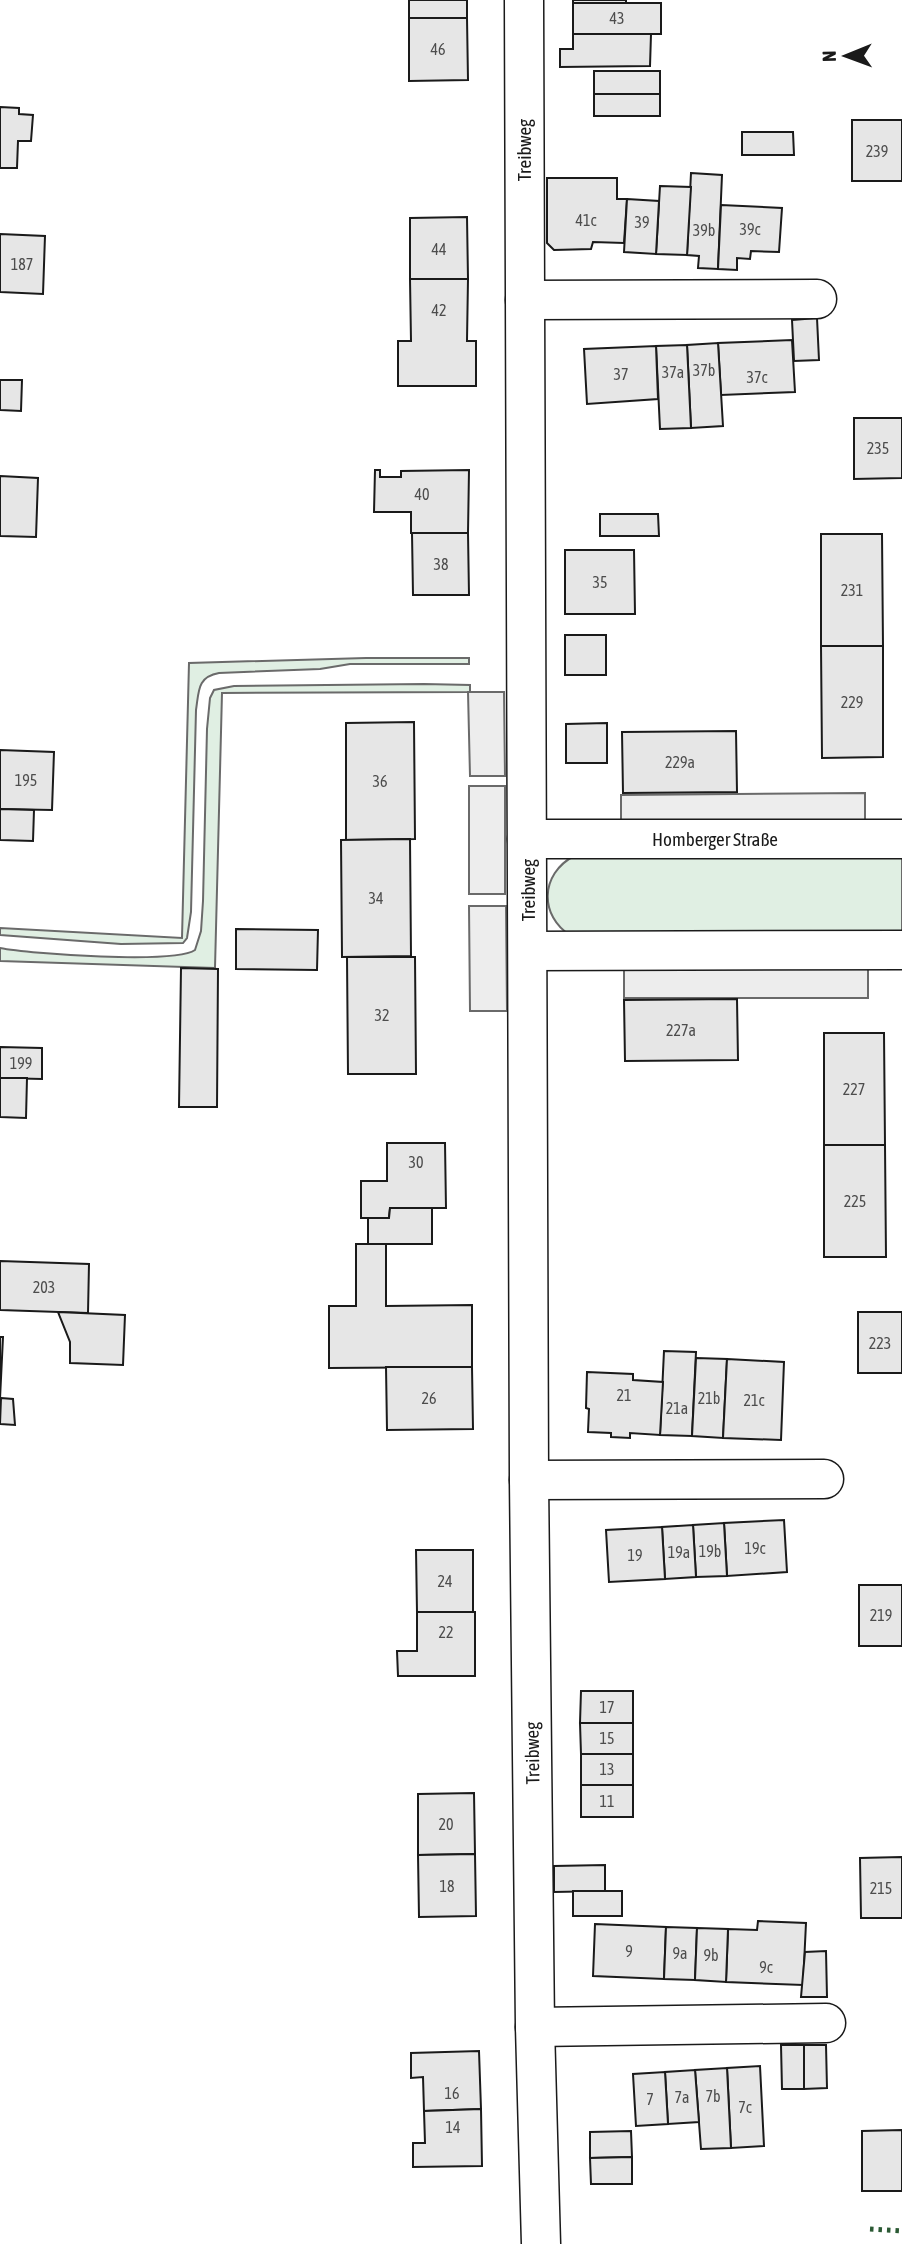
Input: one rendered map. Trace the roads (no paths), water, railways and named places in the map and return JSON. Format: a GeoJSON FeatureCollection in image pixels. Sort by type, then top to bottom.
{"type":"FeatureCollection","features":[{"type":"Feature","properties":{"kind":"street","name":"Treibweg"},"geometry":{"type":"LineString","coordinates":[[524,0],[529,1480],[535,2027],[541,2244]]}},
{"type":"Feature","properties":{"kind":"street"},"geometry":{"type":"LineString","coordinates":[[525,300],[817,299]]}},
{"type":"Feature","properties":{"kind":"street","name":"Homberger Straße"},"geometry":{"type":"LineString","coordinates":[[527,839],[902,839]]}},
{"type":"Feature","properties":{"kind":"street"},"geometry":{"type":"LineString","coordinates":[[528,951],[902,950]]}},
{"type":"Feature","properties":{"kind":"street"},"geometry":{"type":"LineString","coordinates":[[529,1480],[824,1479]]}},
{"type":"Feature","properties":{"kind":"street"},"geometry":{"type":"LineString","coordinates":[[535,2027],[826,2023]]}}]}
